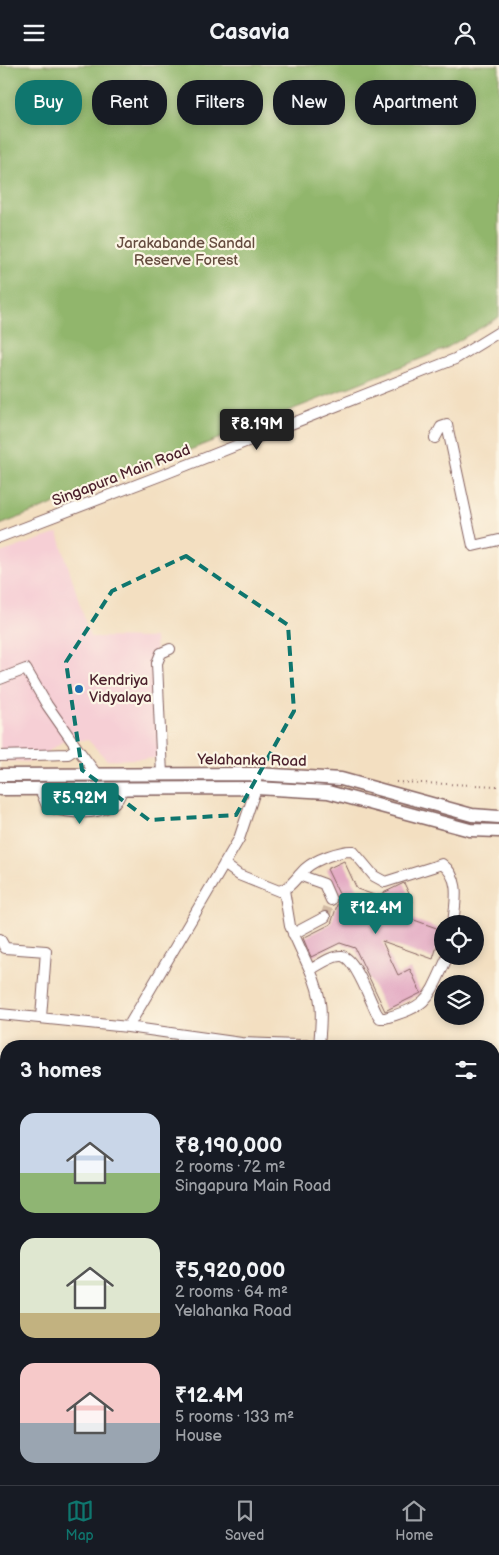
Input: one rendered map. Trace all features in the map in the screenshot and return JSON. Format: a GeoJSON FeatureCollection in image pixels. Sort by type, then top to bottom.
{"type":"FeatureCollection","features":[{"type":"Feature","properties":{"kind":"main road","name":"Yelahanka Road"},"geometry":{"type":"LineString","coordinates":[[0,775],[256,774],[341,779],[472,815],[499,817]]}},
{"type":"Feature","properties":{"kind":"main road","name":"Yelahanka Road"},"geometry":{"type":"LineString","coordinates":[[0,789],[256,788],[328,792],[470,830],[499,831]]}},
{"type":"Feature","properties":{"kind":"street","name":"Singapura Main Road"},"geometry":{"type":"LineString","coordinates":[[0,537],[455,359],[499,332]]}},
{"type":"Feature","properties":{"kind":"street"},"geometry":{"type":"LineString","coordinates":[[435,438],[441,427],[447,425],[473,546],[499,540]]}},
{"type":"Feature","properties":{"kind":"street"},"geometry":{"type":"LineString","coordinates":[[162,775],[157,663],[161,653],[170,649]]}},
{"type":"Feature","properties":{"kind":"street"},"geometry":{"type":"LineString","coordinates":[[0,679],[26,669],[47,705],[96,775]]}},
{"type":"Feature","properties":{"kind":"street"},"geometry":{"type":"LineString","coordinates":[[0,756],[68,754],[77,748]]}},
{"type":"Feature","properties":{"kind":"street"},"geometry":{"type":"LineString","coordinates":[[128,1027],[239,839],[256,788],[256,774]]}},
{"type":"Feature","properties":{"kind":"street"},"geometry":{"type":"LineString","coordinates":[[40,789],[48,806],[57,810],[78,812],[97,811],[107,807],[121,794],[122,789]]}},
{"type":"Feature","properties":{"kind":"street"},"geometry":{"type":"LineString","coordinates":[[224,864],[239,875],[279,891],[284,890],[314,863],[346,850],[353,851],[374,876],[385,882],[442,864],[449,869],[456,884],[454,915]]}},
{"type":"Feature","properties":{"kind":"street"},"geometry":{"type":"LineString","coordinates":[[299,875],[324,885],[331,900]]}},
{"type":"Feature","properties":{"kind":"street"},"geometry":{"type":"LineString","coordinates":[[284,890],[287,915],[293,934],[318,987],[322,1004],[323,1040]]}},
{"type":"Feature","properties":{"kind":"street"},"geometry":{"type":"LineString","coordinates":[[293,934],[325,917]]}},
{"type":"Feature","properties":{"kind":"street"},"geometry":{"type":"LineString","coordinates":[[0,939],[5,948],[46,951],[41,1018]]}},
{"type":"Feature","properties":{"kind":"street"},"geometry":{"type":"LineString","coordinates":[[310,970],[333,958],[341,956],[347,958],[354,966],[376,1012],[380,1018],[385,1018],[423,1003],[429,997],[444,965]]}},
{"type":"Feature","properties":{"kind":"street"},"geometry":{"type":"LineString","coordinates":[[0,1014],[128,1027],[210,1040]]}},
{"type":"Feature","properties":{"kind":"path"},"geometry":{"type":"LineString","coordinates":[[390,781],[499,786]]}},
{"type":"Feature","properties":{"kind":"highlighted area"},"geometry":{"type":"Polygon","coordinates":[[[186,556],[288,625],[294,711],[236,815],[149,820],[82,770],[66,662],[112,591],[186,556]]]}},
{"type":"Feature","properties":{"kind":"shaded area","name":"Kendriya Vidyalaya"},"geometry":{"type":"Polygon","coordinates":[[[58,533],[90,637],[155,638],[162,758],[107,760],[88,740],[65,740],[32,762],[0,761],[0,553],[58,533]]]}},
{"type":"Feature","properties":{"kind":"green space","name":"Jarakabande Sandal Reserve Forest"},"geometry":{"type":"Polygon","coordinates":[[[0,65],[499,65],[499,317],[443,350],[0,525],[0,65]]]}},
{"type":"Feature","properties":{"kind":"building"},"geometry":{"type":"Polygon","coordinates":[[[344,861],[357,889],[377,896],[404,883],[413,902],[392,912],[434,927],[433,959],[382,941],[398,975],[410,969],[421,993],[385,1011],[355,948],[340,943],[311,957],[303,938],[331,924],[340,896],[327,869],[344,861]]]}},
{"type":"Feature","properties":{"kind":"tunnel"},"geometry":{"type":"LineString","coordinates":[[325,917],[331,900]]}},
{"type":"Feature","properties":{"kind":"place","name":"Kendriya Vidyalaya"},"geometry":{"type":"Point","coordinates":[79,689]}}]}
